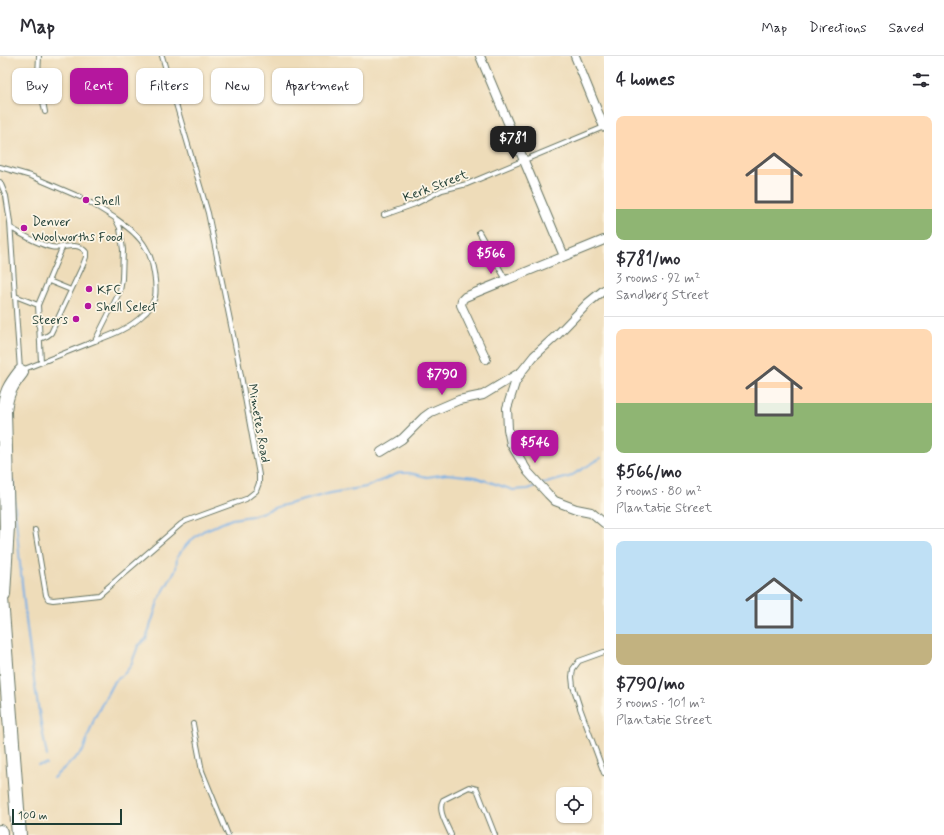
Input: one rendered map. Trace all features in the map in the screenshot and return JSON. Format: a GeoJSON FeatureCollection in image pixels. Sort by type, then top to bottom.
{"type":"FeatureCollection","features":[{"type":"Feature","properties":{"kind":"highway"},"geometry":{"type":"LineString","coordinates":[[2,609],[7,526],[4,411],[5,399],[8,390],[21,372]]}},
{"type":"Feature","properties":{"kind":"highway"},"geometry":{"type":"LineString","coordinates":[[0,584],[19,835]]}},
{"type":"Feature","properties":{"kind":"street"},"geometry":{"type":"LineString","coordinates":[[480,56],[525,160],[564,256]]}},
{"type":"Feature","properties":{"kind":"street"},"geometry":{"type":"LineString","coordinates":[[575,56],[604,127]]}},
{"type":"Feature","properties":{"kind":"street"},"geometry":{"type":"LineString","coordinates":[[486,359],[461,304],[465,296],[604,240]]}},
{"type":"Feature","properties":{"kind":"street"},"geometry":{"type":"LineString","coordinates":[[604,290],[588,303],[534,356],[515,383],[507,408],[508,429],[511,444],[528,472],[555,501],[579,510],[591,512],[604,523]]}},
{"type":"Feature","properties":{"kind":"street"},"geometry":{"type":"LineString","coordinates":[[381,452],[402,439],[431,412],[459,400],[483,395],[522,371]]}},
{"type":"Feature","properties":{"kind":"lane"},"geometry":{"type":"LineString","coordinates":[[39,56],[38,75],[45,112]]}},
{"type":"Feature","properties":{"kind":"lane","name":"Mimetes Road"},"geometry":{"type":"LineString","coordinates":[[35,530],[46,595],[48,598],[53,600],[98,595],[181,524],[246,499],[256,491],[259,483],[252,433],[208,213],[162,56]]}},
{"type":"Feature","properties":{"kind":"lane","name":"Kerk Street"},"geometry":{"type":"LineString","coordinates":[[384,215],[415,204],[442,190],[467,184],[604,127]]}},
{"type":"Feature","properties":{"kind":"lane"},"geometry":{"type":"LineString","coordinates":[[0,167],[31,176],[80,197]]}},
{"type":"Feature","properties":{"kind":"lane"},"geometry":{"type":"LineString","coordinates":[[0,182],[6,196],[11,228],[21,372],[41,362],[112,335],[144,315],[155,297],[155,284],[152,265],[147,248],[132,231],[91,203]]}},
{"type":"Feature","properties":{"kind":"lane"},"geometry":{"type":"LineString","coordinates":[[95,341],[120,291],[122,280],[123,250],[120,228],[115,218]]}},
{"type":"Feature","properties":{"kind":"lane"},"geometry":{"type":"LineString","coordinates":[[11,228],[52,248],[78,246],[86,252],[83,265],[51,332],[47,336],[40,339]]}},
{"type":"Feature","properties":{"kind":"lane"},"geometry":{"type":"LineString","coordinates":[[480,232],[506,280]]}},
{"type":"Feature","properties":{"kind":"lane"},"geometry":{"type":"LineString","coordinates":[[41,362],[38,305],[63,246]]}},
{"type":"Feature","properties":{"kind":"lane"},"geometry":{"type":"LineString","coordinates":[[48,281],[71,290]]}},
{"type":"Feature","properties":{"kind":"lane"},"geometry":{"type":"LineString","coordinates":[[15,296],[38,305]]}},
{"type":"Feature","properties":{"kind":"lane"},"geometry":{"type":"LineString","coordinates":[[604,652],[579,661],[572,669],[573,686],[604,774]]}},
{"type":"Feature","properties":{"kind":"lane"},"geometry":{"type":"LineString","coordinates":[[193,724],[202,772],[228,835]]}},
{"type":"Feature","properties":{"kind":"lane"},"geometry":{"type":"LineString","coordinates":[[451,835],[440,809],[440,804],[443,800],[473,787],[477,789],[495,835]]}},
{"type":"Feature","properties":{"kind":"waterway"},"geometry":{"type":"LineString","coordinates":[[542,484],[569,477],[601,458]]}},
{"type":"Feature","properties":{"kind":"waterway"},"geometry":{"type":"LineString","coordinates":[[53,778],[83,751],[94,719],[113,683],[126,672],[131,665],[138,646],[146,639],[159,599],[176,569],[177,557],[190,541],[203,531],[232,519],[252,516],[277,507],[331,493],[366,487],[399,473],[409,473],[427,477],[447,474],[475,477],[513,490],[528,489],[538,485]]}},
{"type":"Feature","properties":{"kind":"waterway"},"geometry":{"type":"LineString","coordinates":[[13,481],[30,653],[47,756]]}},
{"type":"Feature","properties":{"kind":"waterway"},"geometry":{"type":"LineString","coordinates":[[38,765],[46,764]]}},
{"type":"Feature","properties":{"kind":"place","name":"Shell"},"geometry":{"type":"Point","coordinates":[86,200]}},
{"type":"Feature","properties":{"kind":"place","name":"Denver Woolworths Food"},"geometry":{"type":"Point","coordinates":[24,228]}},
{"type":"Feature","properties":{"kind":"place","name":"KFC"},"geometry":{"type":"Point","coordinates":[89,289]}},
{"type":"Feature","properties":{"kind":"place","name":"Shell Select"},"geometry":{"type":"Point","coordinates":[88,306]}},
{"type":"Feature","properties":{"kind":"place","name":"Steers"},"geometry":{"type":"Point","coordinates":[76,319]}}]}
